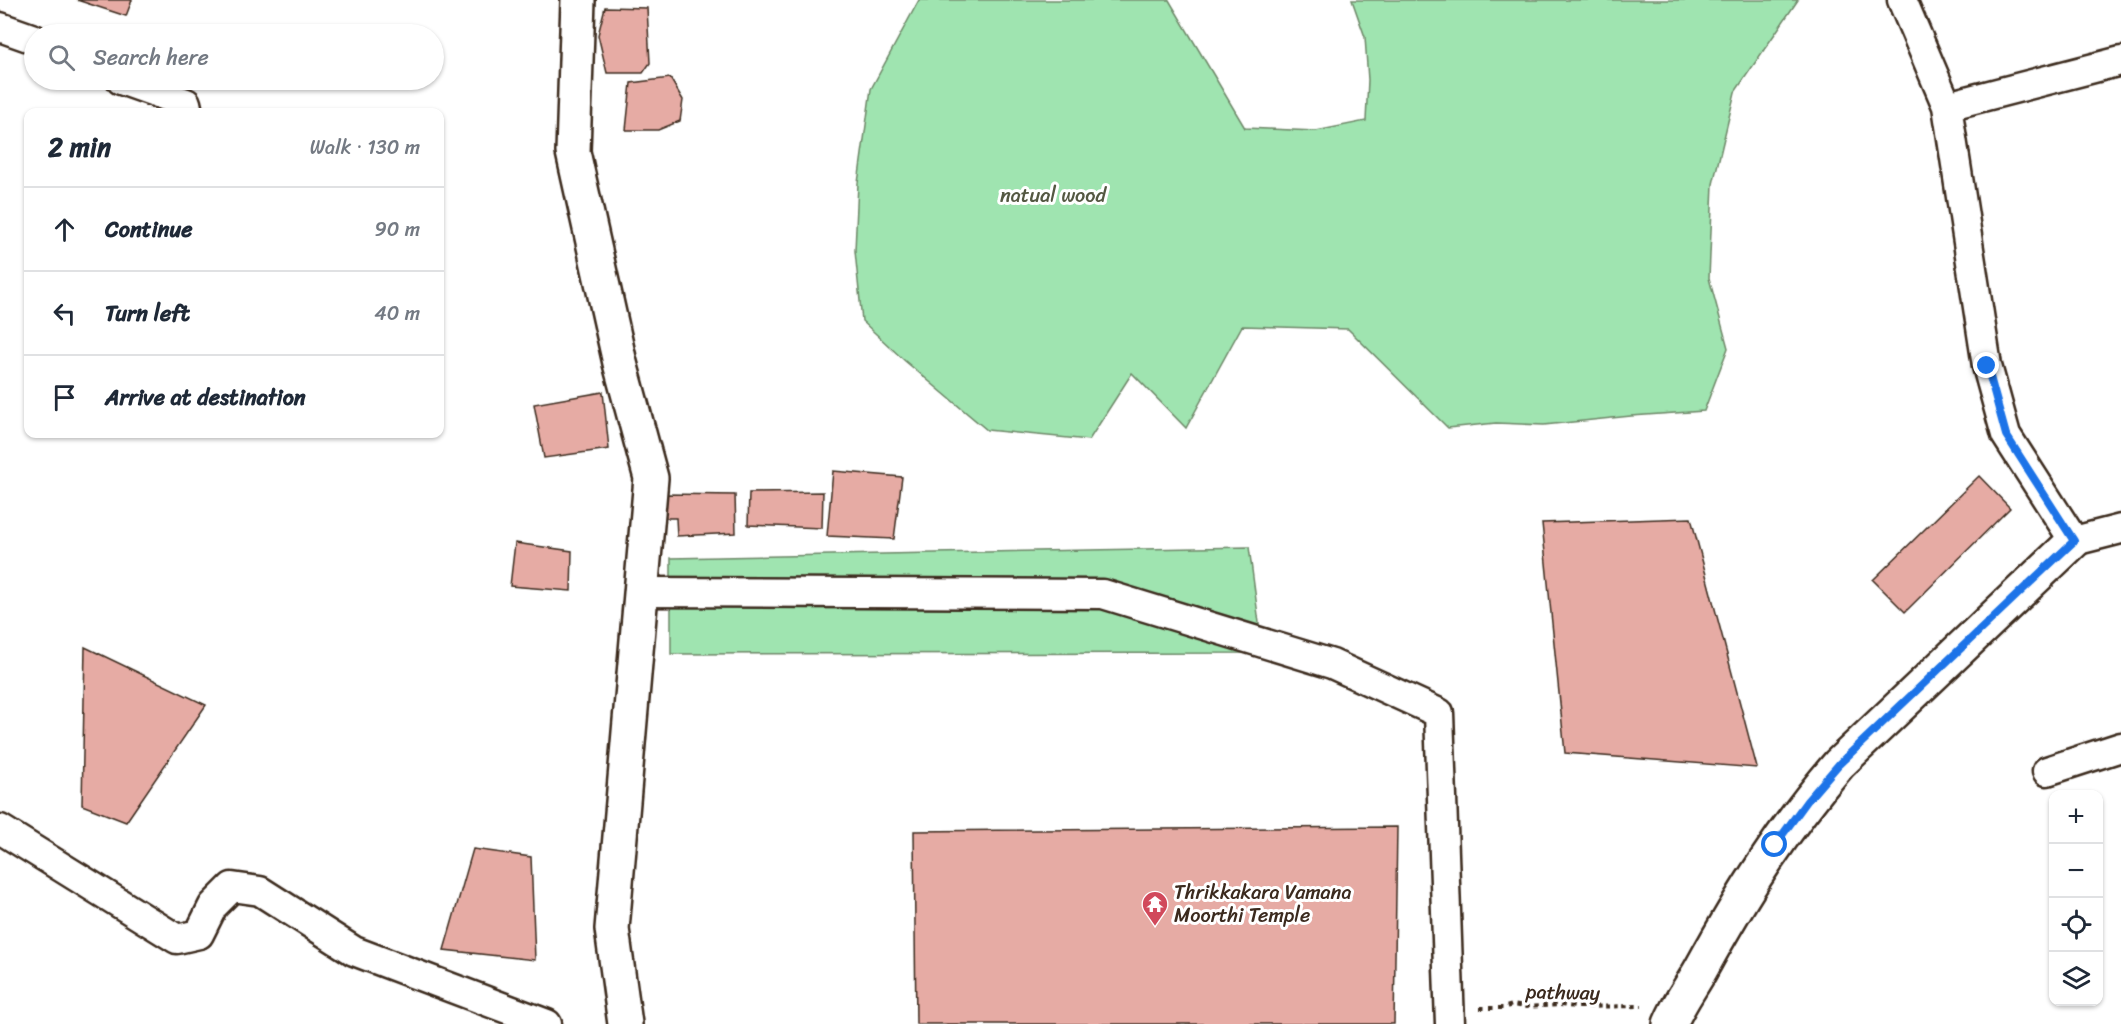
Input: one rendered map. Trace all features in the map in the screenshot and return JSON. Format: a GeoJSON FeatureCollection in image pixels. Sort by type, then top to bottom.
{"type":"FeatureCollection","features":[{"type":"Feature","properties":{"kind":"street"},"geometry":{"type":"LineString","coordinates":[[578,0],[573,152],[620,363],[651,478],[612,929],[625,1024]]}},
{"type":"Feature","properties":{"kind":"street"},"geometry":{"type":"LineString","coordinates":[[1902,0],[1947,106],[1987,366],[2006,435],[2074,541]]}},
{"type":"Feature","properties":{"kind":"street"},"geometry":{"type":"LineString","coordinates":[[0,27],[24,35]]}},
{"type":"Feature","properties":{"kind":"street"},"geometry":{"type":"LineString","coordinates":[[1947,106],[2121,61]]}},
{"type":"Feature","properties":{"kind":"street"},"geometry":{"type":"LineString","coordinates":[[148,90],[186,104],[187,108]]}},
{"type":"Feature","properties":{"kind":"street"},"geometry":{"type":"LineString","coordinates":[[1672,1018],[1736,905],[1775,845],[1807,801],[1839,764],[2074,541],[2121,529]]}},
{"type":"Feature","properties":{"kind":"street"},"geometry":{"type":"LineString","coordinates":[[641,592],[1103,594],[1332,664],[1438,713],[1450,1016]]}},
{"type":"Feature","properties":{"kind":"street"},"geometry":{"type":"LineString","coordinates":[[2047,771],[2121,747]]}},
{"type":"Feature","properties":{"kind":"street"},"geometry":{"type":"LineString","coordinates":[[0,829],[177,939],[199,934],[213,906],[232,887],[260,891],[354,951],[548,1024]]}},
{"type":"Feature","properties":{"kind":"path","name":"pathway"},"geometry":{"type":"LineString","coordinates":[[1450,1016],[1512,1005],[1609,1007],[1623,1005],[1672,1018]]}},
{"type":"Feature","properties":{"kind":"green space","name":"natual wood"},"geometry":{"type":"Polygon","coordinates":[[[919,0],[1169,0],[1245,128],[1316,131],[1366,121],[1368,80],[1365,37],[1352,0],[1798,0],[1735,92],[1713,184],[1709,278],[1728,348],[1704,411],[1544,425],[1496,423],[1448,428],[1348,329],[1242,326],[1186,428],[1132,373],[1089,440],[987,430],[905,361],[862,321],[855,251],[858,183],[871,89],[919,0]]]}},
{"type":"Feature","properties":{"kind":"green space"},"geometry":{"type":"Polygon","coordinates":[[[1249,547],[1263,653],[671,654],[671,558],[1249,547]]]}},
{"type":"Feature","properties":{"kind":"building"},"geometry":{"type":"Polygon","coordinates":[[[77,0],[132,0],[126,16],[77,0]]]}},
{"type":"Feature","properties":{"kind":"building"},"geometry":{"type":"Polygon","coordinates":[[[605,7],[647,8],[650,63],[643,73],[607,73],[598,35],[605,7]]]}},
{"type":"Feature","properties":{"kind":"building"},"geometry":{"type":"Polygon","coordinates":[[[670,78],[683,100],[680,121],[658,130],[626,130],[631,83],[670,78]]]}},
{"type":"Feature","properties":{"kind":"building"},"geometry":{"type":"Polygon","coordinates":[[[603,392],[609,449],[544,458],[534,404],[603,392]]]}},
{"type":"Feature","properties":{"kind":"building"},"geometry":{"type":"Polygon","coordinates":[[[833,471],[902,477],[894,539],[827,536],[833,471]]]}},
{"type":"Feature","properties":{"kind":"building"},"geometry":{"type":"Polygon","coordinates":[[[1979,476],[2010,508],[1905,612],[1873,580],[1979,476]]]}},
{"type":"Feature","properties":{"kind":"building"},"geometry":{"type":"Polygon","coordinates":[[[823,492],[822,528],[748,525],[749,493],[823,492]]]}},
{"type":"Feature","properties":{"kind":"building"},"geometry":{"type":"Polygon","coordinates":[[[663,494],[735,495],[736,533],[677,536],[676,518],[663,518],[663,494]]]}},
{"type":"Feature","properties":{"kind":"building"},"geometry":{"type":"Polygon","coordinates":[[[1691,518],[1757,768],[1565,753],[1542,523],[1691,518]]]}},
{"type":"Feature","properties":{"kind":"building"},"geometry":{"type":"Polygon","coordinates":[[[515,543],[572,551],[571,591],[510,586],[515,543]]]}},
{"type":"Feature","properties":{"kind":"building"},"geometry":{"type":"Polygon","coordinates":[[[85,647],[206,705],[126,822],[82,805],[85,647]]]}},
{"type":"Feature","properties":{"kind":"building","name":"Thrikkakara Vamana Moorthi Temple"},"geometry":{"type":"Polygon","coordinates":[[[1397,827],[1394,1024],[916,1024],[914,831],[1397,827]]]}},
{"type":"Feature","properties":{"kind":"building"},"geometry":{"type":"Polygon","coordinates":[[[473,849],[531,857],[535,960],[444,950],[473,849]]]}},
{"type":"Feature","properties":{"kind":"place","name":"Thrikkakara Vamana Moorthi Temple"},"geometry":{"type":"Point","coordinates":[1155,927]}},
{"type":"Feature","properties":{"kind":"route"},"geometry":{"type":"LineString","coordinates":[[1775,845],[1807,801],[1839,764],[2074,541],[2006,435],[1987,366]]}}]}
